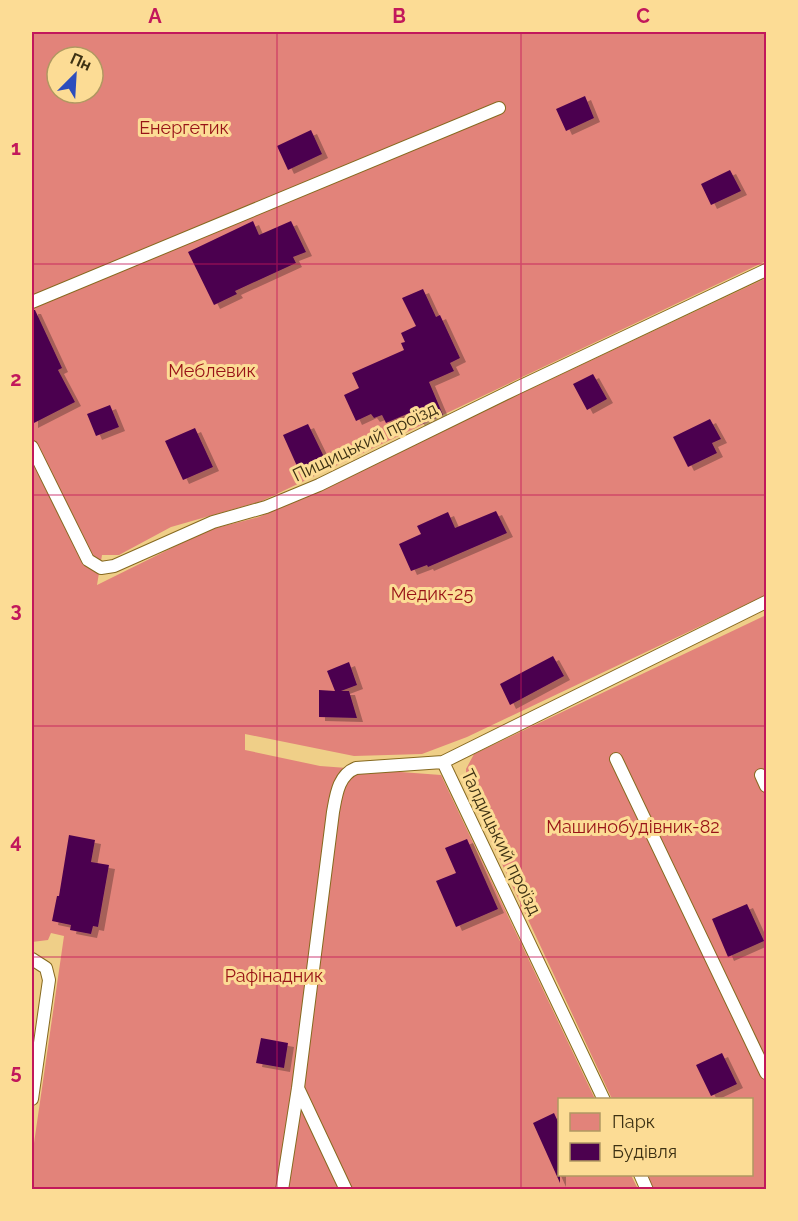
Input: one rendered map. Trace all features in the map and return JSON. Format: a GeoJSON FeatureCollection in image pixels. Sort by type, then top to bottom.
{"type":"FeatureCollection","features":[{"type":"Feature","properties":{"kind":"lane"},"geometry":{"type":"LineString","coordinates":[[32,302],[499,108]]}},
{"type":"Feature","properties":{"kind":"lane","name":"Пищицький проїзд"},"geometry":{"type":"LineString","coordinates":[[32,447],[88,560],[101,568],[114,566],[213,522],[266,507],[319,485],[766,270]]}},
{"type":"Feature","properties":{"kind":"lane","name":"Талдицький проїзд"},"geometry":{"type":"LineString","coordinates":[[603,1098],[443,762],[766,602]]}},
{"type":"Feature","properties":{"kind":"lane"},"geometry":{"type":"LineString","coordinates":[[616,759],[766,1073]]}},
{"type":"Feature","properties":{"kind":"lane"},"geometry":{"type":"LineString","coordinates":[[282,1190],[298,1088],[338,786],[350,770],[356,768],[443,762]]}},
{"type":"Feature","properties":{"kind":"lane"},"geometry":{"type":"LineString","coordinates":[[32,959],[46,968],[49,980],[32,1099]]}},
{"type":"Feature","properties":{"kind":"lane"},"geometry":{"type":"LineString","coordinates":[[298,1088],[346,1190]]}},
{"type":"Feature","properties":{"kind":"lane"},"geometry":{"type":"LineString","coordinates":[[641,1176],[647,1190]]}},
{"type":"Feature","properties":{"kind":"green space"},"geometry":{"type":"Polygon","coordinates":[[[32,32],[766,32],[766,261],[262,501],[171,527],[119,555],[102,555],[97,585],[208,530],[259,517],[766,278],[766,595],[467,737],[422,754],[354,756],[245,734],[245,750],[320,766],[441,775],[595,1098],[558,1098],[558,1176],[632,1176],[638,1189],[32,1189],[32,1157],[64,936],[51,933],[48,940],[32,942],[32,32]]]}},
{"type":"Feature","properties":{"kind":"green space","name":"Машинобудівник-82"},"geometry":{"type":"Polygon","coordinates":[[[766,615],[766,1189],[654,1189],[648,1176],[753,1176],[753,1098],[612,1098],[466,787],[466,769],[474,754],[766,615]]]}},
{"type":"Feature","properties":{"kind":"building"},"geometry":{"type":"Polygon","coordinates":[[[585,96],[594,118],[566,131],[556,109],[585,96]]]}},
{"type":"Feature","properties":{"kind":"building"},"geometry":{"type":"Polygon","coordinates":[[[311,130],[322,154],[288,170],[277,146],[311,130]]]}},
{"type":"Feature","properties":{"kind":"building"},"geometry":{"type":"Polygon","coordinates":[[[730,170],[741,191],[711,205],[701,184],[730,170]]]}},
{"type":"Feature","properties":{"kind":"building"},"geometry":{"type":"Polygon","coordinates":[[[253,221],[259,235],[291,221],[306,252],[293,257],[296,263],[235,291],[237,294],[214,305],[188,252],[253,221]]]}},
{"type":"Feature","properties":{"kind":"building"},"geometry":{"type":"Polygon","coordinates":[[[423,289],[436,317],[440,315],[460,358],[450,363],[454,371],[429,382],[443,415],[420,425],[414,411],[386,423],[382,415],[374,418],[371,414],[356,421],[344,395],[359,388],[352,373],[404,350],[401,343],[405,342],[401,333],[416,326],[402,298],[423,289]]]}},
{"type":"Feature","properties":{"kind":"building"},"geometry":{"type":"Polygon","coordinates":[[[32,310],[35,310],[62,368],[58,370],[75,402],[32,424],[32,310]]]}},
{"type":"Feature","properties":{"kind":"building"},"geometry":{"type":"Polygon","coordinates":[[[593,374],[607,399],[587,410],[573,384],[593,374]]]}},
{"type":"Feature","properties":{"kind":"building"},"geometry":{"type":"Polygon","coordinates":[[[110,405],[119,427],[96,436],[87,414],[110,405]]]}},
{"type":"Feature","properties":{"kind":"building"},"geometry":{"type":"Polygon","coordinates":[[[710,419],[721,439],[712,443],[717,453],[688,467],[673,437],[710,419]]]}},
{"type":"Feature","properties":{"kind":"building"},"geometry":{"type":"Polygon","coordinates":[[[308,424],[327,463],[301,475],[283,435],[308,424]]]}},
{"type":"Feature","properties":{"kind":"building"},"geometry":{"type":"Polygon","coordinates":[[[195,428],[213,467],[183,480],[165,441],[195,428]]]}},
{"type":"Feature","properties":{"kind":"building"},"geometry":{"type":"Polygon","coordinates":[[[496,511],[507,533],[428,567],[427,565],[411,571],[399,544],[421,534],[417,526],[448,512],[455,528],[496,511]]]}},
{"type":"Feature","properties":{"kind":"building"},"geometry":{"type":"Polygon","coordinates":[[[553,656],[564,676],[510,705],[500,684],[553,656]]]}},
{"type":"Feature","properties":{"kind":"building"},"geometry":{"type":"Polygon","coordinates":[[[349,662],[357,685],[341,691],[349,691],[357,718],[319,717],[319,690],[335,691],[327,671],[349,662]]]}},
{"type":"Feature","properties":{"kind":"building"},"geometry":{"type":"Polygon","coordinates":[[[69,835],[95,840],[91,862],[109,865],[98,927],[93,926],[91,934],[70,930],[71,925],[52,921],[57,896],[59,896],[69,835]]]}},
{"type":"Feature","properties":{"kind":"building"},"geometry":{"type":"Polygon","coordinates":[[[467,839],[498,909],[456,927],[436,881],[456,873],[445,848],[467,839]]]}},
{"type":"Feature","properties":{"kind":"building"},"geometry":{"type":"Polygon","coordinates":[[[747,904],[764,941],[728,957],[712,919],[747,904]]]}},
{"type":"Feature","properties":{"kind":"building"},"geometry":{"type":"Polygon","coordinates":[[[261,1038],[288,1043],[284,1068],[256,1063],[261,1038]]]}},
{"type":"Feature","properties":{"kind":"building"},"geometry":{"type":"Polygon","coordinates":[[[722,1053],[737,1084],[711,1096],[696,1065],[722,1053]]]}},
{"type":"Feature","properties":{"kind":"building"},"geometry":{"type":"Polygon","coordinates":[[[554,1113],[558,1122],[560,1183],[533,1123],[554,1113]]]}},
{"type":"Feature","properties":{"kind":"park label","name":"Енергетик"},"geometry":{"type":"Point","coordinates":[184,128]}},
{"type":"Feature","properties":{"kind":"park label","name":"Меблевик"},"geometry":{"type":"Point","coordinates":[212,371]}},
{"type":"Feature","properties":{"kind":"park label","name":"Медик-25"},"geometry":{"type":"Point","coordinates":[432,594]}},
{"type":"Feature","properties":{"kind":"park label","name":"Рафінадник"},"geometry":{"type":"Point","coordinates":[274,976]}}]}
